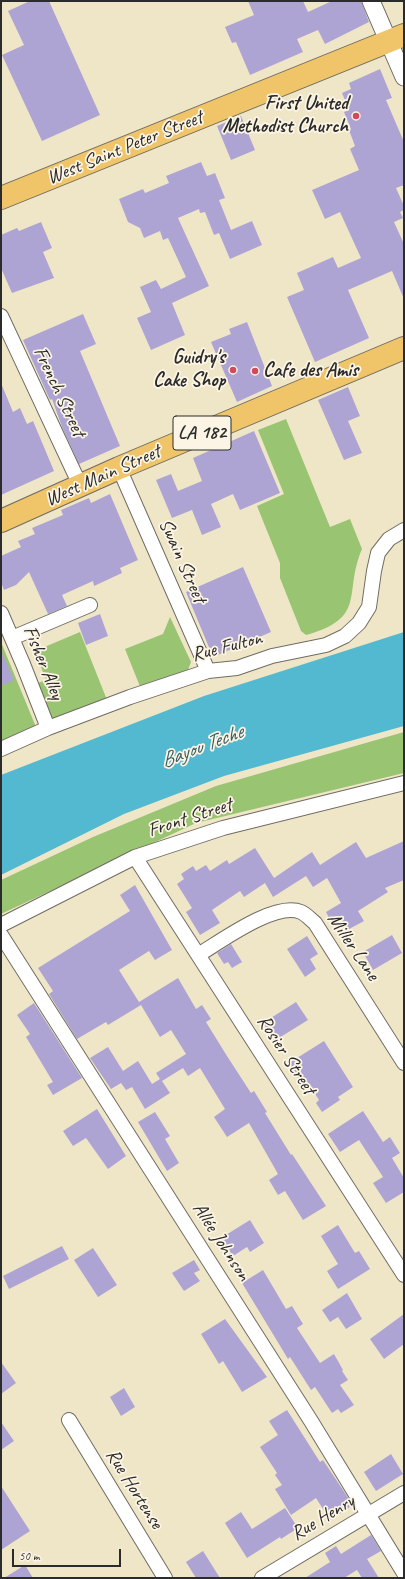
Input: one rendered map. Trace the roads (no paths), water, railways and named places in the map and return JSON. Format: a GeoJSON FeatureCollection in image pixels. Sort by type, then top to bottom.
{"type":"FeatureCollection","features":[{"type":"Feature","properties":{"kind":"main road","name":"West Saint Peter Street"},"geometry":{"type":"LineString","coordinates":[[1,198],[397,38]]}},
{"type":"Feature","properties":{"kind":"main road","name":"West Main Street"},"geometry":{"type":"LineString","coordinates":[[1,521],[119,468],[404,348]]}},
{"type":"Feature","properties":{"kind":"street"},"geometry":{"type":"LineString","coordinates":[[371,1],[397,38],[404,77]]}},
{"type":"Feature","properties":{"kind":"street","name":"French Street"},"geometry":{"type":"LineString","coordinates":[[1,316],[80,485]]}},
{"type":"Feature","properties":{"kind":"street","name":"Swain Street"},"geometry":{"type":"LineString","coordinates":[[119,468],[208,671]]}},
{"type":"Feature","properties":{"kind":"street","name":"Rue Fulton"},"geometry":{"type":"LineString","coordinates":[[1,748],[48,728],[130,697],[208,671],[237,668],[272,656],[326,645],[345,636],[359,623],[369,607],[378,553],[389,539],[404,530]]}},
{"type":"Feature","properties":{"kind":"street"},"geometry":{"type":"LineString","coordinates":[[12,638],[90,605]]}},
{"type":"Feature","properties":{"kind":"street","name":"Fisher Alley"},"geometry":{"type":"LineString","coordinates":[[1,613],[48,728]]}},
{"type":"Feature","properties":{"kind":"street","name":"Front Street"},"geometry":{"type":"LineString","coordinates":[[1,925],[135,857],[223,828],[404,782]]}},
{"type":"Feature","properties":{"kind":"street","name":"Rosier Street"},"geometry":{"type":"LineString","coordinates":[[135,857],[404,1275]]}},
{"type":"Feature","properties":{"kind":"street","name":"Miller Lane"},"geometry":{"type":"LineString","coordinates":[[198,955],[264,916],[282,910],[300,912],[315,923],[404,1063]]}},
{"type":"Feature","properties":{"kind":"street","name":"Allée Johnson"},"geometry":{"type":"LineString","coordinates":[[1,935],[303,1408],[404,1573]]}},
{"type":"Feature","properties":{"kind":"street","name":"Rue Hortense"},"geometry":{"type":"LineString","coordinates":[[69,1420],[165,1578]]}},
{"type":"Feature","properties":{"kind":"street","name":"Rue Henry"},"geometry":{"type":"LineString","coordinates":[[262,1578],[404,1493]]}},
{"type":"Feature","properties":{"kind":"water","name":"Bayou Teche"},"geometry":{"type":"Polygon","coordinates":[[[404,632],[404,726],[224,776],[124,814],[1,875],[1,775],[204,696],[404,632]]]}},
{"type":"Feature","properties":{"kind":"place","name":"First United Methodist Church"},"geometry":{"type":"Point","coordinates":[356,116]}},
{"type":"Feature","properties":{"kind":"place","name":"Guidry's Cake Shop"},"geometry":{"type":"Point","coordinates":[233,370]}},
{"type":"Feature","properties":{"kind":"place","name":"Cafe des Amis"},"geometry":{"type":"Point","coordinates":[255,371]}}]}
